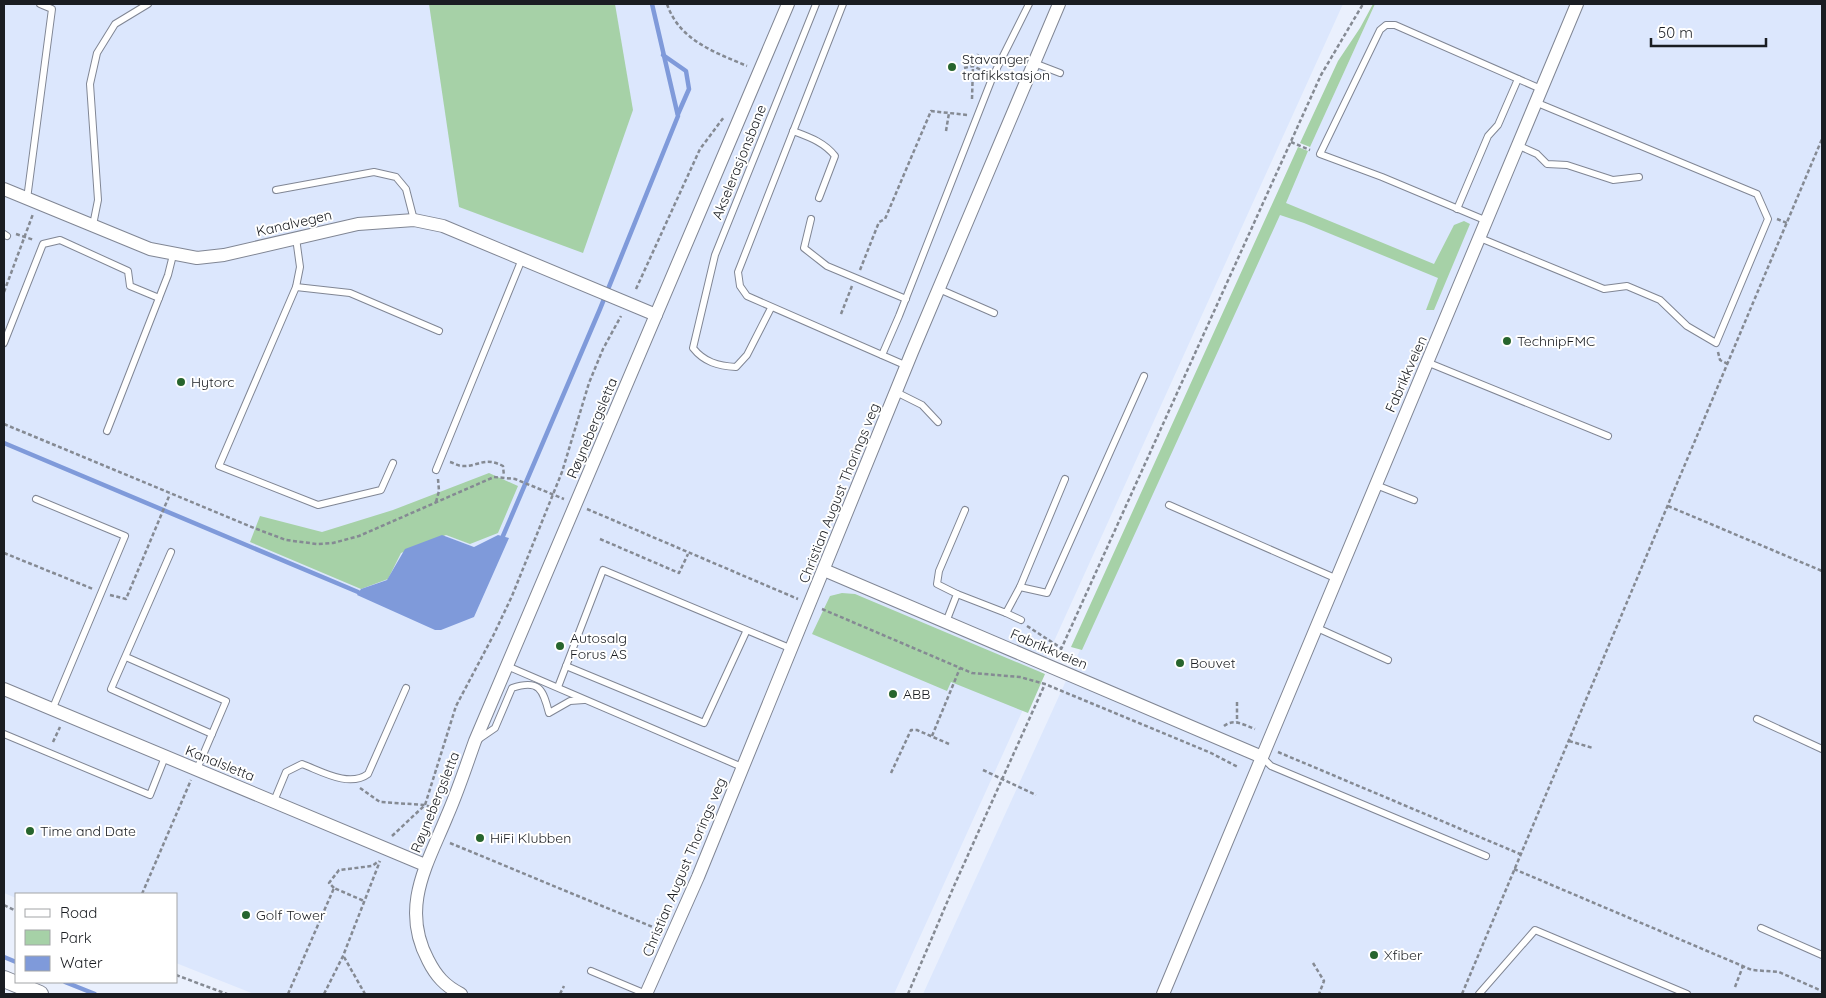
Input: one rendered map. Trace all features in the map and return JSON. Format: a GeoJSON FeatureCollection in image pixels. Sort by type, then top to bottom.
{"type":"FeatureCollection","features":[{"type":"Feature","properties":{"kind":"street","name":"Røynebergsletta"},"geometry":{"type":"LineString","coordinates":[[461,994],[441,981],[434,971],[417,932],[417,892],[425,865],[448,814],[507,666],[788,4]]}},
{"type":"Feature","properties":{"kind":"street","name":"Christian August Thorings veg"},"geometry":{"type":"LineString","coordinates":[[646,994],[698,877],[896,392],[1059,4]]}},
{"type":"Feature","properties":{"kind":"street","name":"Fabrikkveien"},"geometry":{"type":"LineString","coordinates":[[1163,994],[1335,578],[1428,362],[1577,4]]}},
{"type":"Feature","properties":{"kind":"street","name":"Kanalvegen"},"geometry":{"type":"LineString","coordinates":[[4,189],[150,249],[173,255],[197,258],[224,255],[358,224],[414,220],[443,226],[656,315]]}},
{"type":"Feature","properties":{"kind":"street","name":"Fabrikkveien"},"geometry":{"type":"LineString","coordinates":[[824,570],[1262,757]]}},
{"type":"Feature","properties":{"kind":"street","name":"Kanalsletta"},"geometry":{"type":"LineString","coordinates":[[4,689],[165,757],[194,775],[274,802],[425,865]]}},
{"type":"Feature","properties":{"kind":"street"},"geometry":{"type":"LineString","coordinates":[[4,980],[40,994]]}},
{"type":"Feature","properties":{"kind":"lane"},"geometry":{"type":"LineString","coordinates":[[32,201],[52,9],[40,4]]}},
{"type":"Feature","properties":{"kind":"lane"},"geometry":{"type":"LineString","coordinates":[[93,226],[98,200],[90,84],[97,53],[115,24],[148,4]]}},
{"type":"Feature","properties":{"kind":"lane","name":"Akselerasjonsbane"},"geometry":{"type":"LineString","coordinates":[[771,308],[747,354],[736,367],[722,366],[701,358],[693,348],[715,255],[816,4]]}},
{"type":"Feature","properties":{"kind":"lane"},"geometry":{"type":"LineString","coordinates":[[843,4],[738,272],[740,286],[747,296],[771,308],[907,366]]}},
{"type":"Feature","properties":{"kind":"lane"},"geometry":{"type":"LineString","coordinates":[[882,354],[906,298],[993,76],[1028,4]]}},
{"type":"Feature","properties":{"kind":"lane"},"geometry":{"type":"LineString","coordinates":[[1487,221],[1320,154],[1380,30],[1386,25],[1395,25],[1541,89]]}},
{"type":"Feature","properties":{"kind":"lane"},"geometry":{"type":"LineString","coordinates":[[1034,63],[1060,73]]}},
{"type":"Feature","properties":{"kind":"lane"},"geometry":{"type":"LineString","coordinates":[[1457,209],[1488,136],[1498,125],[1518,79]]}},
{"type":"Feature","properties":{"kind":"lane"},"geometry":{"type":"LineString","coordinates":[[1480,238],[1604,289],[1627,286],[1660,300],[1687,326],[1716,343],[1768,219],[1757,194],[1535,102]]}},
{"type":"Feature","properties":{"kind":"lane"},"geometry":{"type":"LineString","coordinates":[[793,131],[828,148],[835,156],[819,198]]}},
{"type":"Feature","properties":{"kind":"lane"},"geometry":{"type":"LineString","coordinates":[[1517,145],[1537,154],[1547,164],[1567,165],[1614,180],[1639,177]]}},
{"type":"Feature","properties":{"kind":"lane"},"geometry":{"type":"LineString","coordinates":[[276,190],[374,172],[396,177],[406,189],[414,220]]}},
{"type":"Feature","properties":{"kind":"lane"},"geometry":{"type":"LineString","coordinates":[[811,219],[804,248],[827,266],[906,298]]}},
{"type":"Feature","properties":{"kind":"lane"},"geometry":{"type":"LineString","coordinates":[[296,237],[300,267],[296,288],[219,466],[318,505],[381,490],[393,462]]}},
{"type":"Feature","properties":{"kind":"lane"},"geometry":{"type":"LineString","coordinates":[[4,343],[43,244],[60,240],[128,271],[130,286],[159,298]]}},
{"type":"Feature","properties":{"kind":"lane"},"geometry":{"type":"LineString","coordinates":[[107,431],[159,298],[173,255]]}},
{"type":"Feature","properties":{"kind":"lane"},"geometry":{"type":"LineString","coordinates":[[436,470],[522,259]]}},
{"type":"Feature","properties":{"kind":"lane"},"geometry":{"type":"LineString","coordinates":[[296,288],[350,293],[439,331]]}},
{"type":"Feature","properties":{"kind":"lane"},"geometry":{"type":"LineString","coordinates":[[939,289],[994,313]]}},
{"type":"Feature","properties":{"kind":"lane"},"geometry":{"type":"LineString","coordinates":[[1428,362],[1608,436]]}},
{"type":"Feature","properties":{"kind":"lane"},"geometry":{"type":"LineString","coordinates":[[1020,587],[1047,593],[1144,376]]}},
{"type":"Feature","properties":{"kind":"lane"},"geometry":{"type":"LineString","coordinates":[[896,392],[922,405],[938,422]]}},
{"type":"Feature","properties":{"kind":"lane"},"geometry":{"type":"LineString","coordinates":[[1006,613],[1020,587],[1065,479]]}},
{"type":"Feature","properties":{"kind":"lane"},"geometry":{"type":"LineString","coordinates":[[1374,485],[1414,500]]}},
{"type":"Feature","properties":{"kind":"lane"},"geometry":{"type":"LineString","coordinates":[[36,499],[125,536],[52,710]]}},
{"type":"Feature","properties":{"kind":"lane"},"geometry":{"type":"LineString","coordinates":[[1169,505],[1335,578]]}},
{"type":"Feature","properties":{"kind":"lane"},"geometry":{"type":"LineString","coordinates":[[965,510],[938,571],[937,584],[1021,620]]}},
{"type":"Feature","properties":{"kind":"lane"},"geometry":{"type":"LineString","coordinates":[[171,552],[111,689],[212,734]]}},
{"type":"Feature","properties":{"kind":"lane"},"geometry":{"type":"LineString","coordinates":[[558,687],[604,570],[746,632],[792,649]]}},
{"type":"Feature","properties":{"kind":"lane"},"geometry":{"type":"LineString","coordinates":[[946,622],[957,594]]}},
{"type":"Feature","properties":{"kind":"lane"},"geometry":{"type":"LineString","coordinates":[[1315,628],[1388,660]]}},
{"type":"Feature","properties":{"kind":"lane"},"geometry":{"type":"LineString","coordinates":[[566,666],[704,722],[746,632]]}},
{"type":"Feature","properties":{"kind":"lane"},"geometry":{"type":"LineString","coordinates":[[126,657],[226,701],[194,775]]}},
{"type":"Feature","properties":{"kind":"lane"},"geometry":{"type":"LineString","coordinates":[[507,666],[742,766]]}},
{"type":"Feature","properties":{"kind":"lane"},"geometry":{"type":"LineString","coordinates":[[476,741],[495,728],[512,688],[527,683],[538,687],[547,697],[549,713],[570,701],[585,700]]}},
{"type":"Feature","properties":{"kind":"lane"},"geometry":{"type":"LineString","coordinates":[[274,802],[286,772],[302,764],[349,780],[361,779],[368,774],[406,688]]}},
{"type":"Feature","properties":{"kind":"lane"},"geometry":{"type":"LineString","coordinates":[[1756,719],[1822,749]]}},
{"type":"Feature","properties":{"kind":"lane"},"geometry":{"type":"LineString","coordinates":[[4,734],[150,795],[165,757]]}},
{"type":"Feature","properties":{"kind":"lane"},"geometry":{"type":"LineString","coordinates":[[1262,757],[1272,766],[1486,856]]}},
{"type":"Feature","properties":{"kind":"lane"},"geometry":{"type":"LineString","coordinates":[[1762,928],[1822,955]]}},
{"type":"Feature","properties":{"kind":"lane"},"geometry":{"type":"LineString","coordinates":[[1479,994],[1536,930],[1687,994]]}},
{"type":"Feature","properties":{"kind":"lane"},"geometry":{"type":"LineString","coordinates":[[591,971],[646,994]]}},
{"type":"Feature","properties":{"kind":"path"},"geometry":{"type":"LineString","coordinates":[[667,4],[676,24],[690,38],[725,57],[748,66]]}},
{"type":"Feature","properties":{"kind":"path"},"geometry":{"type":"LineString","coordinates":[[1056,660],[1328,60],[1363,4]]}},
{"type":"Feature","properties":{"kind":"path"},"geometry":{"type":"LineString","coordinates":[[972,106],[973,66],[978,54]]}},
{"type":"Feature","properties":{"kind":"path"},"geometry":{"type":"LineString","coordinates":[[841,314],[879,222],[885,219],[931,111],[971,116]]}},
{"type":"Feature","properties":{"kind":"path"},"geometry":{"type":"LineString","coordinates":[[636,288],[700,149],[727,113]]}},
{"type":"Feature","properties":{"kind":"path"},"geometry":{"type":"LineString","coordinates":[[946,131],[949,113]]}},
{"type":"Feature","properties":{"kind":"path"},"geometry":{"type":"LineString","coordinates":[[1462,994],[1822,139]]}},
{"type":"Feature","properties":{"kind":"path"},"geometry":{"type":"LineString","coordinates":[[1291,142],[1320,154]]}},
{"type":"Feature","properties":{"kind":"path"},"geometry":{"type":"LineString","coordinates":[[4,292],[24,237],[32,201]]}},
{"type":"Feature","properties":{"kind":"path"},"geometry":{"type":"LineString","coordinates":[[5,235],[14,233],[43,244]]}},
{"type":"Feature","properties":{"kind":"path"},"geometry":{"type":"LineString","coordinates":[[389,839],[425,805],[456,706],[494,634],[553,495],[589,383],[603,349],[621,316]]}},
{"type":"Feature","properties":{"kind":"path"},"geometry":{"type":"LineString","coordinates":[[1716,343],[1720,360],[1728,364]]}},
{"type":"Feature","properties":{"kind":"path"},"geometry":{"type":"LineString","coordinates":[[4,424],[272,535],[299,542],[317,544],[340,542],[359,536],[494,477],[504,476],[514,479],[570,502]]}},
{"type":"Feature","properties":{"kind":"path"},"geometry":{"type":"LineString","coordinates":[[440,459],[463,466],[482,461],[499,464],[503,466],[504,476]]}},
{"type":"Feature","properties":{"kind":"path"},"geometry":{"type":"LineString","coordinates":[[436,470],[439,491],[436,502]]}},
{"type":"Feature","properties":{"kind":"path"},"geometry":{"type":"LineString","coordinates":[[4,553],[101,592],[126,600],[170,493]]}},
{"type":"Feature","properties":{"kind":"path"},"geometry":{"type":"LineString","coordinates":[[1668,506],[1822,571]]}},
{"type":"Feature","properties":{"kind":"path"},"geometry":{"type":"LineString","coordinates":[[587,510],[799,600]]}},
{"type":"Feature","properties":{"kind":"path"},"geometry":{"type":"LineString","coordinates":[[600,539],[678,574],[689,553]]}},
{"type":"Feature","properties":{"kind":"path"},"geometry":{"type":"LineString","coordinates":[[820,609],[960,668],[978,674],[1020,677],[1045,684],[1211,753],[1238,767]]}},
{"type":"Feature","properties":{"kind":"path"},"geometry":{"type":"LineString","coordinates":[[1021,620],[1031,630],[1061,648]]}},
{"type":"Feature","properties":{"kind":"path"},"geometry":{"type":"LineString","coordinates":[[932,736],[960,668]]}},
{"type":"Feature","properties":{"kind":"path"},"geometry":{"type":"LineString","coordinates":[[908,994],[1049,675]]}},
{"type":"Feature","properties":{"kind":"path"},"geometry":{"type":"LineString","coordinates":[[1237,702],[1237,722]]}},
{"type":"Feature","properties":{"kind":"path"},"geometry":{"type":"LineString","coordinates":[[49,753],[65,715]]}},
{"type":"Feature","properties":{"kind":"path"},"geometry":{"type":"LineString","coordinates":[[1222,727],[1229,722],[1237,722],[1255,730]]}},
{"type":"Feature","properties":{"kind":"path"},"geometry":{"type":"LineString","coordinates":[[891,773],[911,730],[917,730],[949,744]]}},
{"type":"Feature","properties":{"kind":"path"},"geometry":{"type":"LineString","coordinates":[[1569,741],[1593,748]]}},
{"type":"Feature","properties":{"kind":"path"},"geometry":{"type":"LineString","coordinates":[[1277,752],[1520,854]]}},
{"type":"Feature","properties":{"kind":"path"},"geometry":{"type":"LineString","coordinates":[[983,770],[1036,795]]}},
{"type":"Feature","properties":{"kind":"path"},"geometry":{"type":"LineString","coordinates":[[142,893],[194,775]]}},
{"type":"Feature","properties":{"kind":"path"},"geometry":{"type":"LineString","coordinates":[[349,780],[380,802],[425,805],[440,811]]}},
{"type":"Feature","properties":{"kind":"path"},"geometry":{"type":"LineString","coordinates":[[449,843],[660,930]]}},
{"type":"Feature","properties":{"kind":"path"},"geometry":{"type":"LineString","coordinates":[[324,994],[343,956],[381,860],[372,866],[339,870],[329,883],[334,888],[364,901]]}},
{"type":"Feature","properties":{"kind":"path"},"geometry":{"type":"LineString","coordinates":[[1514,869],[1752,970],[1779,972],[1822,991]]}},
{"type":"Feature","properties":{"kind":"path"},"geometry":{"type":"LineString","coordinates":[[288,994],[334,888]]}},
{"type":"Feature","properties":{"kind":"path"},"geometry":{"type":"LineString","coordinates":[[343,956],[365,994]]}},
{"type":"Feature","properties":{"kind":"path"},"geometry":{"type":"LineString","coordinates":[[1313,963],[1324,981],[1318,994]]}},
{"type":"Feature","properties":{"kind":"path"},"geometry":{"type":"LineString","coordinates":[[1735,987],[1743,966]]}},
{"type":"Feature","properties":{"kind":"path"},"geometry":{"type":"LineString","coordinates":[[178,976],[226,994]]}},
{"type":"Feature","properties":{"kind":"path"},"geometry":{"type":"LineString","coordinates":[[560,994],[564,986]]}},
{"type":"Feature","properties":{"kind":"shaded area"},"geometry":{"type":"Polygon","coordinates":[[[4,4],[1343,4],[894,994],[254,994],[178,964],[178,893],[15,893],[15,898],[4,893],[4,4]],[[441,535],[387,580],[361,589],[435,630],[498,535],[474,547],[441,535]]]}},
{"type":"Feature","properties":{"kind":"shaded area"},"geometry":{"type":"Polygon","coordinates":[[[1375,4],[1822,4],[1822,994],[923,994],[1375,4]]]}},
{"type":"Feature","properties":{"kind":"green space"},"geometry":{"type":"Polygon","coordinates":[[[429,4],[615,4],[633,110],[583,253],[459,207],[429,4]]]}},
{"type":"Feature","properties":{"kind":"green space"},"geometry":{"type":"Polygon","coordinates":[[[1373,4],[1375,4],[1310,147],[1300,143],[1338,61],[1373,4]]]}},
{"type":"Feature","properties":{"kind":"green space"},"geometry":{"type":"Polygon","coordinates":[[[1298,147],[1308,151],[1286,203],[1434,264],[1454,225],[1464,221],[1470,224],[1434,310],[1426,310],[1438,278],[1280,215],[1082,650],[1071,647],[1298,147]]]}},
{"type":"Feature","properties":{"kind":"green space"},"geometry":{"type":"Polygon","coordinates":[[[489,473],[518,486],[498,533],[470,544],[446,535],[401,553],[388,579],[361,589],[250,542],[260,516],[322,532],[393,510],[489,473]]]}},
{"type":"Feature","properties":{"kind":"green space"},"geometry":{"type":"Polygon","coordinates":[[[842,593],[855,594],[1045,674],[1028,713],[951,682],[947,691],[812,634],[830,596],[842,593]]]}},
{"type":"Feature","properties":{"kind":"water"},"geometry":{"type":"Polygon","coordinates":[[[442,535],[474,547],[498,535],[509,538],[474,617],[441,630],[435,630],[357,595],[361,589],[387,580],[405,549],[442,535]]]}},
{"type":"Feature","properties":{"kind":"waterway"},"geometry":{"type":"LineString","coordinates":[[503,536],[600,309],[678,116],[652,4]]}},
{"type":"Feature","properties":{"kind":"waterway"},"geometry":{"type":"LineString","coordinates":[[663,55],[686,71],[689,89],[678,114]]}},
{"type":"Feature","properties":{"kind":"waterway"},"geometry":{"type":"LineString","coordinates":[[4,443],[358,592]]}},
{"type":"Feature","properties":{"kind":"waterway"},"geometry":{"type":"LineString","coordinates":[[4,957],[15,962]]}},
{"type":"Feature","properties":{"kind":"waterway"},"geometry":{"type":"LineString","coordinates":[[68,983],[95,994]]}},
{"type":"Feature","properties":{"kind":"place","name":"Stavanger trafikkstasjon"},"geometry":{"type":"Point","coordinates":[952,67]}},
{"type":"Feature","properties":{"kind":"place","name":"TechnipFMC"},"geometry":{"type":"Point","coordinates":[1507,341]}},
{"type":"Feature","properties":{"kind":"place","name":"Hytorc"},"geometry":{"type":"Point","coordinates":[181,382]}},
{"type":"Feature","properties":{"kind":"place","name":"Autosalg Forus AS"},"geometry":{"type":"Point","coordinates":[560,646]}},
{"type":"Feature","properties":{"kind":"place","name":"Bouvet"},"geometry":{"type":"Point","coordinates":[1180,663]}},
{"type":"Feature","properties":{"kind":"place","name":"ABB"},"geometry":{"type":"Point","coordinates":[893,694]}},
{"type":"Feature","properties":{"kind":"place","name":"Time and Date"},"geometry":{"type":"Point","coordinates":[30,831]}},
{"type":"Feature","properties":{"kind":"place","name":"HiFi Klubben"},"geometry":{"type":"Point","coordinates":[480,838]}},
{"type":"Feature","properties":{"kind":"place","name":"Golf Tower"},"geometry":{"type":"Point","coordinates":[246,915]}},
{"type":"Feature","properties":{"kind":"place","name":"Xfiber"},"geometry":{"type":"Point","coordinates":[1374,955]}}]}
